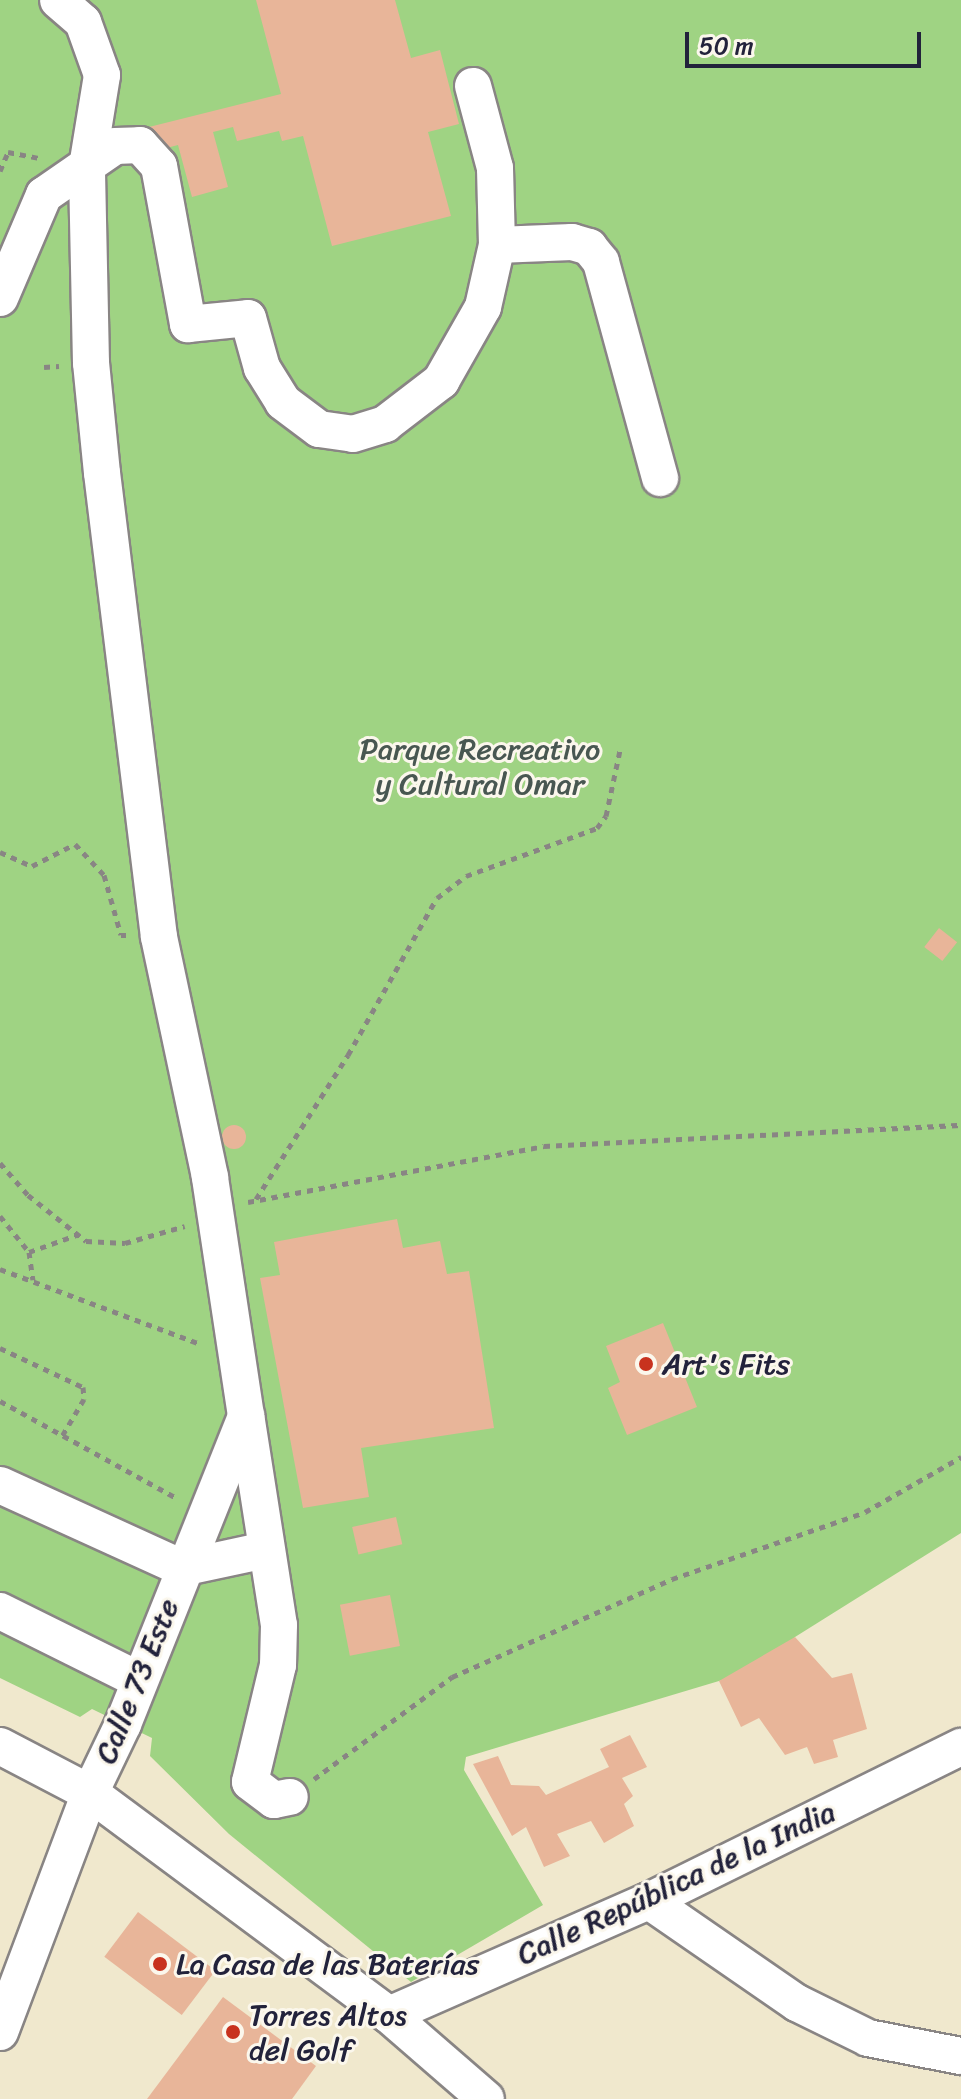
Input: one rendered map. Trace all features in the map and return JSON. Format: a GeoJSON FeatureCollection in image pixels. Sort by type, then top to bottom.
{"type":"FeatureCollection","features":[{"type":"Feature","properties":{"kind":"street"},"geometry":{"type":"LineString","coordinates":[[82,6],[102,75],[87,167],[91,363],[100,457],[159,937],[210,1177],[265,1550],[279,1625],[278,1665],[250,1782],[274,1800],[290,1797]]}},
{"type":"Feature","properties":{"kind":"street"},"geometry":{"type":"LineString","coordinates":[[0,298],[44,195],[128,142],[151,153],[159,166],[188,324],[248,318],[262,368],[283,402],[319,429],[353,434],[385,424],[441,381],[483,307],[497,245],[495,168],[473,86]]}},
{"type":"Feature","properties":{"kind":"street"},"geometry":{"type":"LineString","coordinates":[[497,245],[572,242],[589,247],[601,262],[660,478]]}},
{"type":"Feature","properties":{"kind":"street","name":"Calle 73 Este"},"geometry":{"type":"LineString","coordinates":[[0,2032],[90,1793],[139,1680],[182,1568],[217,1495],[246,1416]]}},
{"type":"Feature","properties":{"kind":"street"},"geometry":{"type":"LineString","coordinates":[[0,1485],[182,1568],[265,1550]]}},
{"type":"Feature","properties":{"kind":"street"},"geometry":{"type":"LineString","coordinates":[[0,1611],[139,1680]]}},
{"type":"Feature","properties":{"kind":"street"},"geometry":{"type":"LineString","coordinates":[[0,1746],[90,1793],[389,2015],[486,2099]]}},
{"type":"Feature","properties":{"kind":"street","name":"Calle República de la India"},"geometry":{"type":"LineString","coordinates":[[389,2015],[649,1901],[961,1747]]}},
{"type":"Feature","properties":{"kind":"street"},"geometry":{"type":"LineString","coordinates":[[649,1901],[797,2003],[868,2038],[961,2056]]}},
{"type":"Feature","properties":{"kind":"path"},"geometry":{"type":"LineString","coordinates":[[620,750],[609,807],[597,828],[466,876],[437,898],[348,1055],[256,1199],[544,1146],[961,1125]]}},
{"type":"Feature","properties":{"kind":"path"},"geometry":{"type":"LineString","coordinates":[[0,852],[32,866],[75,844],[104,875],[121,935],[159,937]]}},
{"type":"Feature","properties":{"kind":"path"},"geometry":{"type":"LineString","coordinates":[[0,1163],[28,1195],[86,1241],[125,1243],[194,1224]]}},
{"type":"Feature","properties":{"kind":"path"},"geometry":{"type":"LineString","coordinates":[[0,1177],[6,1170]]}},
{"type":"Feature","properties":{"kind":"path"},"geometry":{"type":"LineString","coordinates":[[0,1216],[29,1252],[33,1280]]}},
{"type":"Feature","properties":{"kind":"path"},"geometry":{"type":"LineString","coordinates":[[29,1252],[79,1234]]}},
{"type":"Feature","properties":{"kind":"path"},"geometry":{"type":"LineString","coordinates":[[0,1269],[209,1347]]}},
{"type":"Feature","properties":{"kind":"path"},"geometry":{"type":"LineString","coordinates":[[0,1348],[83,1387],[84,1399],[62,1436]]}},
{"type":"Feature","properties":{"kind":"path"},"geometry":{"type":"LineString","coordinates":[[0,1401],[189,1505]]}},
{"type":"Feature","properties":{"kind":"path"},"geometry":{"type":"LineString","coordinates":[[290,1797],[452,1677],[672,1579],[865,1512],[961,1457]]}},
{"type":"Feature","properties":{"kind":"green space","name":"Parque Recreativo y Cultural Omar"},"geometry":{"type":"Polygon","coordinates":[[[0,0],[961,0],[961,1533],[795,1637],[772,1665],[466,1757],[464,1770],[543,1905],[411,1982],[229,1834],[150,1756],[152,1738],[92,1709],[80,1717],[0,1678],[0,0]]]}},
{"type":"Feature","properties":{"kind":"building"},"geometry":{"type":"Polygon","coordinates":[[[256,0],[395,0],[411,58],[440,50],[459,124],[428,132],[451,216],[332,246],[303,136],[282,141],[279,131],[237,141],[233,127],[213,132],[228,187],[192,197],[178,145],[155,151],[149,127],[281,94],[256,0]]]}},
{"type":"Feature","properties":{"kind":"building"},"geometry":{"type":"Polygon","coordinates":[[[939,928],[957,942],[942,961],[924,947],[939,928]]]}},
{"type":"Feature","properties":{"kind":"building"},"geometry":{"type":"Polygon","coordinates":[[[234,1125],[242,1129],[246,1137],[242,1145],[234,1149],[226,1145],[222,1137],[226,1129],[234,1125]]]}},
{"type":"Feature","properties":{"kind":"building"},"geometry":{"type":"Polygon","coordinates":[[[397,1219],[403,1248],[440,1241],[447,1274],[469,1271],[494,1428],[361,1448],[369,1497],[303,1508],[260,1278],[280,1275],[274,1242],[397,1219]]]}},
{"type":"Feature","properties":{"kind":"building","name":"Art's Fits"},"geometry":{"type":"Polygon","coordinates":[[[663,1323],[697,1407],[627,1435],[608,1388],[620,1382],[606,1346],[663,1323]]]}},
{"type":"Feature","properties":{"kind":"building"},"geometry":{"type":"Polygon","coordinates":[[[396,1517],[402,1544],[358,1554],[352,1527],[396,1517]]]}},
{"type":"Feature","properties":{"kind":"building"},"geometry":{"type":"Polygon","coordinates":[[[390,1595],[400,1646],[350,1656],[340,1605],[390,1595]]]}},
{"type":"Feature","properties":{"kind":"building"},"geometry":{"type":"Polygon","coordinates":[[[795,1637],[832,1678],[852,1673],[867,1729],[833,1740],[838,1757],[814,1764],[807,1747],[785,1755],[759,1718],[741,1727],[719,1681],[795,1637]]]}},
{"type":"Feature","properties":{"kind":"building"},"geometry":{"type":"Polygon","coordinates":[[[630,1735],[647,1767],[622,1778],[633,1796],[624,1804],[634,1826],[604,1843],[591,1821],[557,1834],[570,1856],[544,1867],[526,1827],[512,1836],[473,1764],[498,1756],[511,1785],[539,1786],[546,1795],[609,1767],[600,1749],[630,1735]]]}},
{"type":"Feature","properties":{"kind":"building","name":"La Casa de las Baterías"},"geometry":{"type":"Polygon","coordinates":[[[138,1912],[215,1970],[182,2015],[104,1957],[138,1912]]]}},
{"type":"Feature","properties":{"kind":"building","name":"Torres Altos del Golf"},"geometry":{"type":"Polygon","coordinates":[[[223,1997],[316,2066],[292,2099],[147,2099],[223,1997]]]}},
{"type":"Feature","properties":{"kind":"place","name":"Art's Fits"},"geometry":{"type":"Point","coordinates":[646,1364]}},
{"type":"Feature","properties":{"kind":"place","name":"La Casa de las Baterías"},"geometry":{"type":"Point","coordinates":[160,1964]}},
{"type":"Feature","properties":{"kind":"place","name":"Torres Altos del Golf"},"geometry":{"type":"Point","coordinates":[233,2032]}}]}
